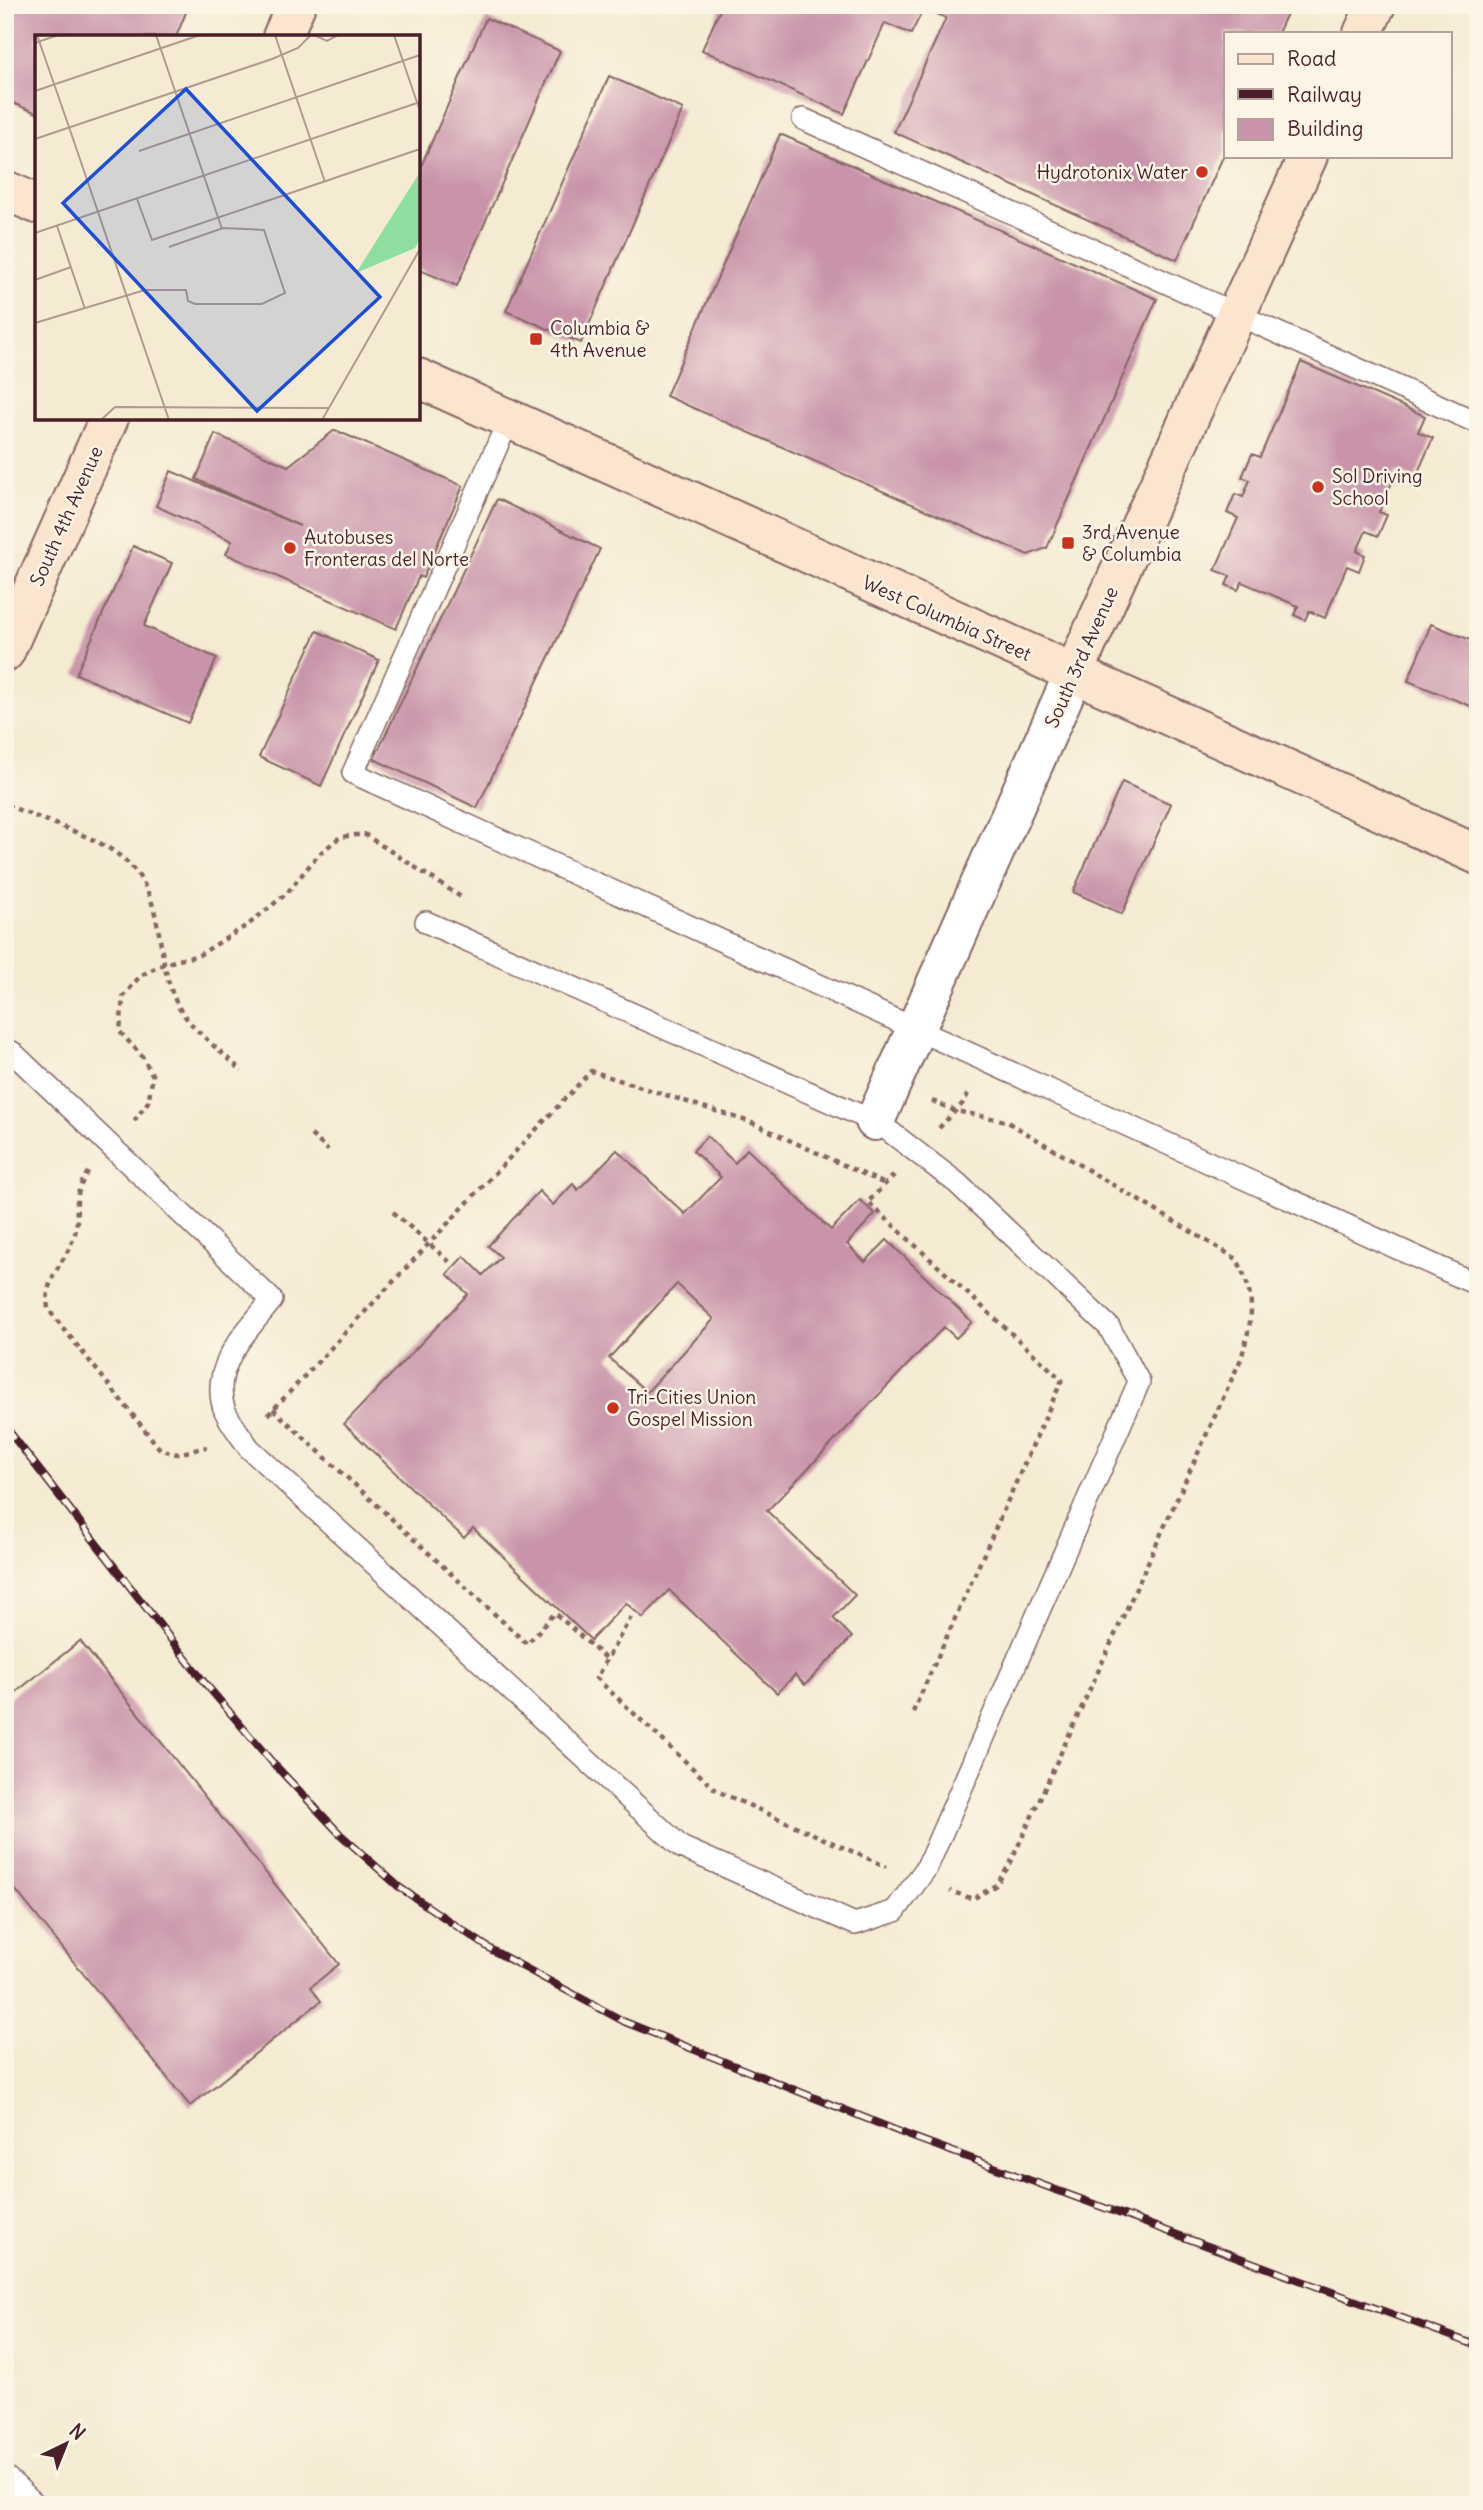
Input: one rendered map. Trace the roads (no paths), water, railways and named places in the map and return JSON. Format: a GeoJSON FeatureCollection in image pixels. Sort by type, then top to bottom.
{"type":"FeatureCollection","features":[{"type":"Feature","properties":{"kind":"street"},"geometry":{"type":"LineString","coordinates":[[283,35],[296,5]]}},
{"type":"Feature","properties":{"kind":"street"},"geometry":{"type":"LineString","coordinates":[[1363,32],[1376,5]]}},
{"type":"Feature","properties":{"kind":"street","name":"South 3rd Avenue"},"geometry":{"type":"LineString","coordinates":[[875,1121],[1307,158]]}},
{"type":"Feature","properties":{"kind":"street"},"geometry":{"type":"LineString","coordinates":[[5,190],[35,203]]}},
{"type":"Feature","properties":{"kind":"street","name":"West Columbia Street"},"geometry":{"type":"LineString","coordinates":[[420,379],[1478,855]]}},
{"type":"Feature","properties":{"kind":"street","name":"South 4th Avenue"},"geometry":{"type":"LineString","coordinates":[[5,652],[108,420]]}},
{"type":"Feature","properties":{"kind":"lane"},"geometry":{"type":"LineString","coordinates":[[803,119],[1478,423]]}},
{"type":"Feature","properties":{"kind":"lane"},"geometry":{"type":"LineString","coordinates":[[509,419],[354,773],[1478,1285]]}},
{"type":"Feature","properties":{"kind":"lane"},"geometry":{"type":"LineString","coordinates":[[5,1050],[12,1052],[272,1300],[232,1351],[219,1381],[225,1410],[249,1448],[681,1847],[855,1924],[895,1911],[927,1867],[1139,1382],[1109,1327],[957,1183],[875,1121],[426,922]]}},
{"type":"Feature","properties":{"kind":"lane"},"geometry":{"type":"LineString","coordinates":[[5,2476],[36,2505]]}},
{"type":"Feature","properties":{"kind":"railway"},"geometry":{"type":"LineString","coordinates":[[5,1426],[204,1682],[272,1762],[341,1835],[399,1887],[492,1950],[625,2022],[910,2136],[1478,2346]]}},
{"type":"Feature","properties":{"kind":"place","name":"Hydrotonix Water"},"geometry":{"type":"Point","coordinates":[1202,172]}},
{"type":"Feature","properties":{"kind":"place","name":"Columbia & 4th Avenue"},"geometry":{"type":"Point","coordinates":[536,339]}},
{"type":"Feature","properties":{"kind":"place","name":"Sol Driving School"},"geometry":{"type":"Point","coordinates":[1318,487]}},
{"type":"Feature","properties":{"kind":"place","name":"3rd Avenue & Columbia"},"geometry":{"type":"Point","coordinates":[1068,543]}},
{"type":"Feature","properties":{"kind":"place","name":"Autobuses Fronteras del Norte"},"geometry":{"type":"Point","coordinates":[290,548]}},
{"type":"Feature","properties":{"kind":"place","name":"Tri-Cities Union Gospel Mission"},"geometry":{"type":"Point","coordinates":[613,1408]}}]}
